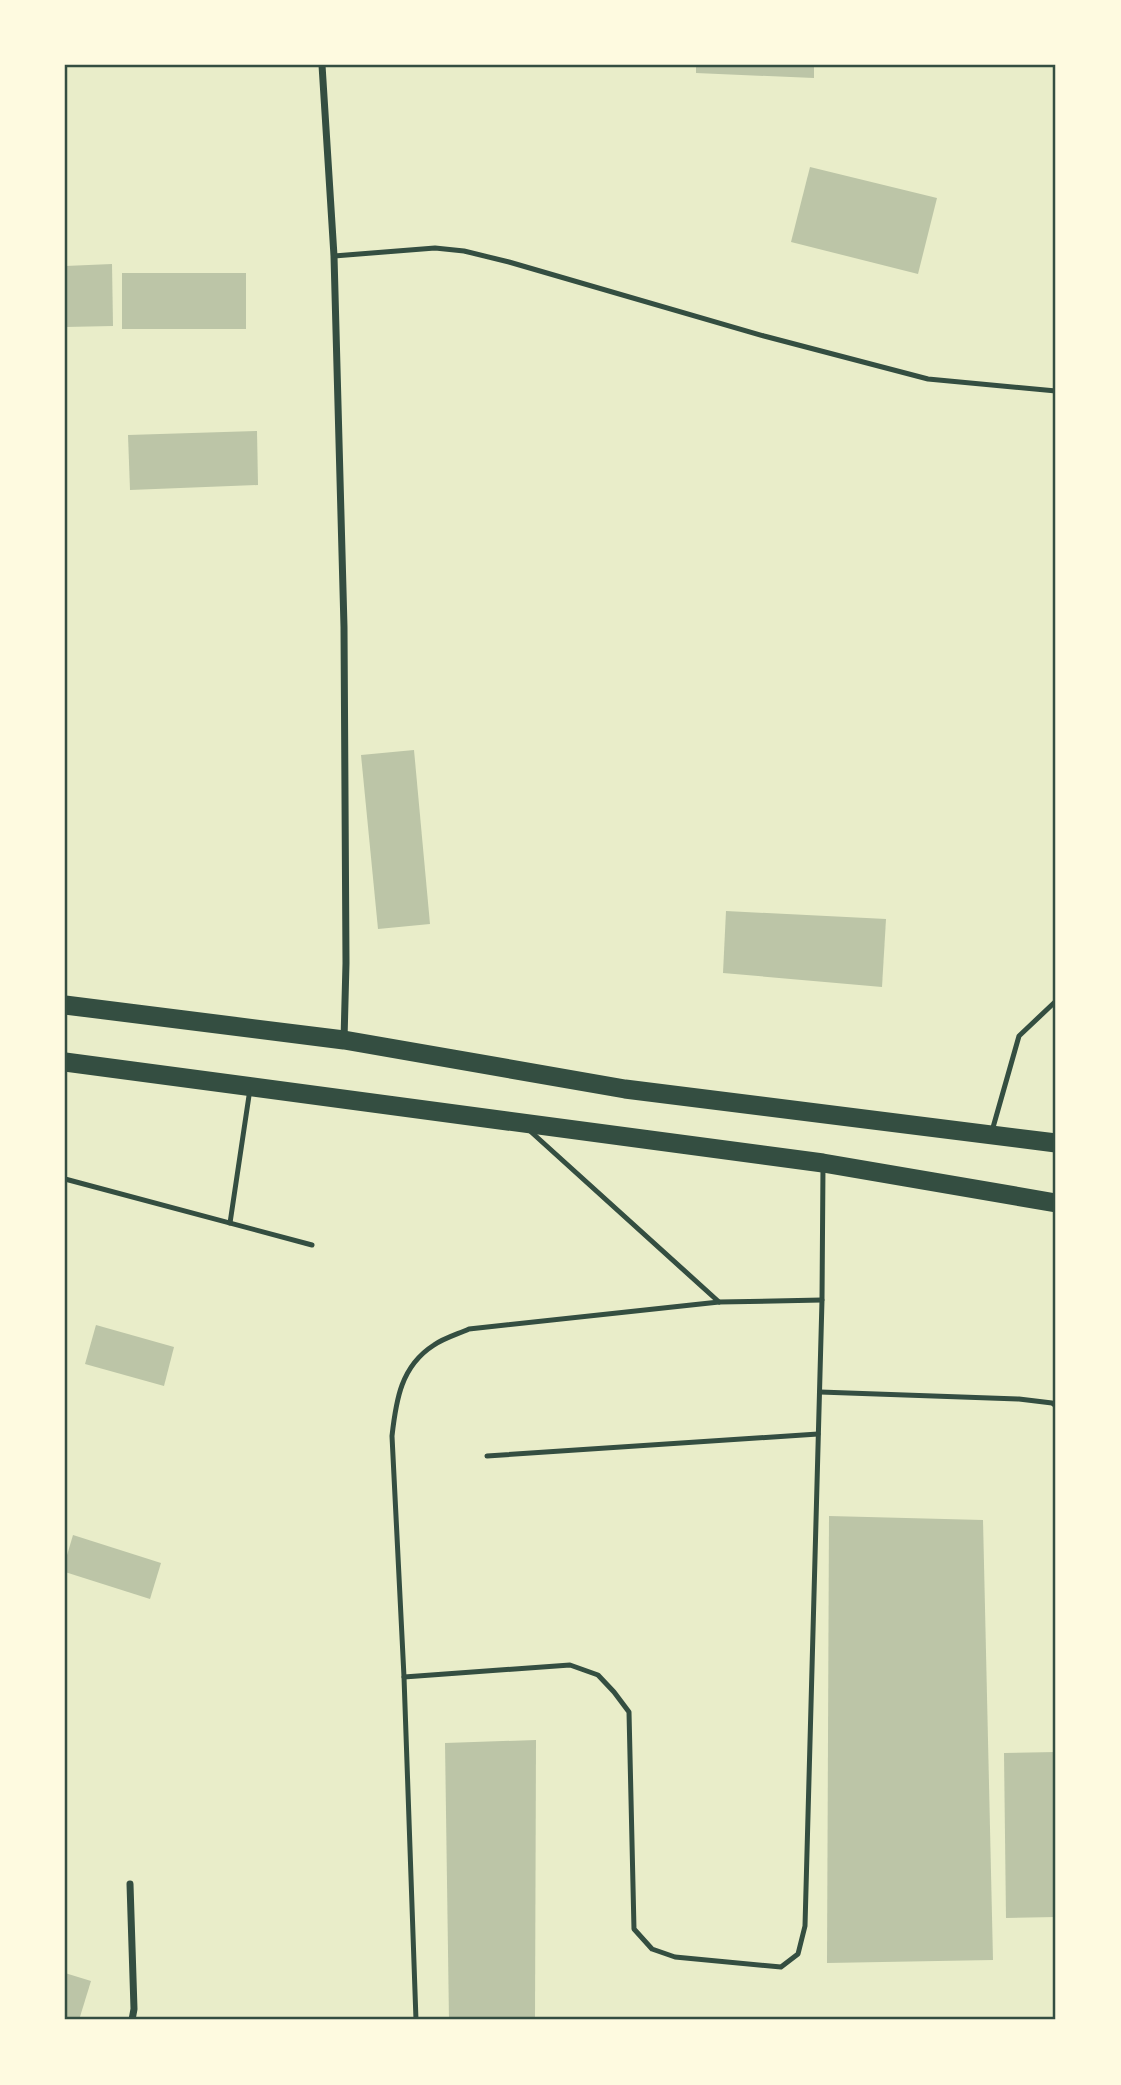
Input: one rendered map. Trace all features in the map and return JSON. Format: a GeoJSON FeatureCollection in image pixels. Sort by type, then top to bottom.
{"type":"FeatureCollection","features":[{"type":"Feature","properties":{"kind":"highway"},"geometry":{"type":"LineString","coordinates":[[65,1005],[344,1040],[625,1089],[1056,1143]]}},
{"type":"Feature","properties":{"kind":"highway"},"geometry":{"type":"LineString","coordinates":[[65,1062],[822,1163],[1056,1203]]}},
{"type":"Feature","properties":{"kind":"street"},"geometry":{"type":"LineString","coordinates":[[322,65],[334,256],[344,627],[344,1040]]}},
{"type":"Feature","properties":{"kind":"street"},"geometry":{"type":"LineString","coordinates":[[130,1884],[134,2009],[132,2020]]}},
{"type":"Feature","properties":{"kind":"lane"},"geometry":{"type":"LineString","coordinates":[[334,256],[435,248],[464,251],[764,336],[928,379],[1056,391]]}},
{"type":"Feature","properties":{"kind":"lane"},"geometry":{"type":"LineString","coordinates":[[991,1134],[1019,1036],[1056,1001]]}},
{"type":"Feature","properties":{"kind":"lane"},"geometry":{"type":"LineString","coordinates":[[230,1223],[251,1086]]}},
{"type":"Feature","properties":{"kind":"lane"},"geometry":{"type":"LineString","coordinates":[[520,1122],[719,1302]]}},
{"type":"Feature","properties":{"kind":"lane"},"geometry":{"type":"LineString","coordinates":[[404,1677],[570,1665],[598,1675],[629,1712],[634,1929],[652,1950],[676,1957],[780,1968],[798,1954],[805,1926],[820,1392],[822,1163]]}},
{"type":"Feature","properties":{"kind":"lane"},"geometry":{"type":"LineString","coordinates":[[65,1178],[312,1245]]}},
{"type":"Feature","properties":{"kind":"lane"},"geometry":{"type":"LineString","coordinates":[[416,2020],[392,1436],[397,1396],[408,1369],[433,1345],[469,1329],[719,1302],[822,1300]]}},
{"type":"Feature","properties":{"kind":"lane"},"geometry":{"type":"LineString","coordinates":[[820,1392],[1019,1399],[1056,1406]]}},
{"type":"Feature","properties":{"kind":"lane"},"geometry":{"type":"LineString","coordinates":[[487,1456],[818,1434]]}},
{"type":"Feature","properties":{"kind":"building"},"geometry":{"type":"Polygon","coordinates":[[[696,65],[814,65],[814,78],[696,73],[696,65]]]}},
{"type":"Feature","properties":{"kind":"building"},"geometry":{"type":"Polygon","coordinates":[[[810,167],[937,198],[918,274],[791,242],[810,167]]]}},
{"type":"Feature","properties":{"kind":"building"},"geometry":{"type":"Polygon","coordinates":[[[112,264],[113,326],[65,327],[65,266],[112,264]]]}},
{"type":"Feature","properties":{"kind":"building"},"geometry":{"type":"Polygon","coordinates":[[[122,273],[246,273],[246,329],[122,329],[122,273]]]}},
{"type":"Feature","properties":{"kind":"building"},"geometry":{"type":"Polygon","coordinates":[[[257,431],[258,485],[130,490],[128,435],[257,431]]]}},
{"type":"Feature","properties":{"kind":"building"},"geometry":{"type":"Polygon","coordinates":[[[414,750],[430,924],[378,929],[361,755],[414,750]]]}},
{"type":"Feature","properties":{"kind":"building"},"geometry":{"type":"Polygon","coordinates":[[[726,911],[886,919],[882,987],[723,973],[726,911]]]}},
{"type":"Feature","properties":{"kind":"building"},"geometry":{"type":"Polygon","coordinates":[[[96,1325],[174,1347],[164,1386],[85,1364],[96,1325]]]}},
{"type":"Feature","properties":{"kind":"building"},"geometry":{"type":"Polygon","coordinates":[[[829,1516],[983,1520],[993,1960],[827,1963],[829,1516]]]}},
{"type":"Feature","properties":{"kind":"building"},"geometry":{"type":"Polygon","coordinates":[[[73,1535],[161,1563],[150,1599],[65,1572],[65,1562],[73,1535]]]}},
{"type":"Feature","properties":{"kind":"building"},"geometry":{"type":"Polygon","coordinates":[[[536,1740],[535,2020],[449,2020],[445,1743],[536,1740]]]}},
{"type":"Feature","properties":{"kind":"building"},"geometry":{"type":"Polygon","coordinates":[[[1056,1752],[1056,1917],[1006,1918],[1004,1753],[1056,1752]]]}},
{"type":"Feature","properties":{"kind":"building"},"geometry":{"type":"Polygon","coordinates":[[[65,1973],[91,1981],[79,2020],[65,2017],[65,1973]]]}}]}
